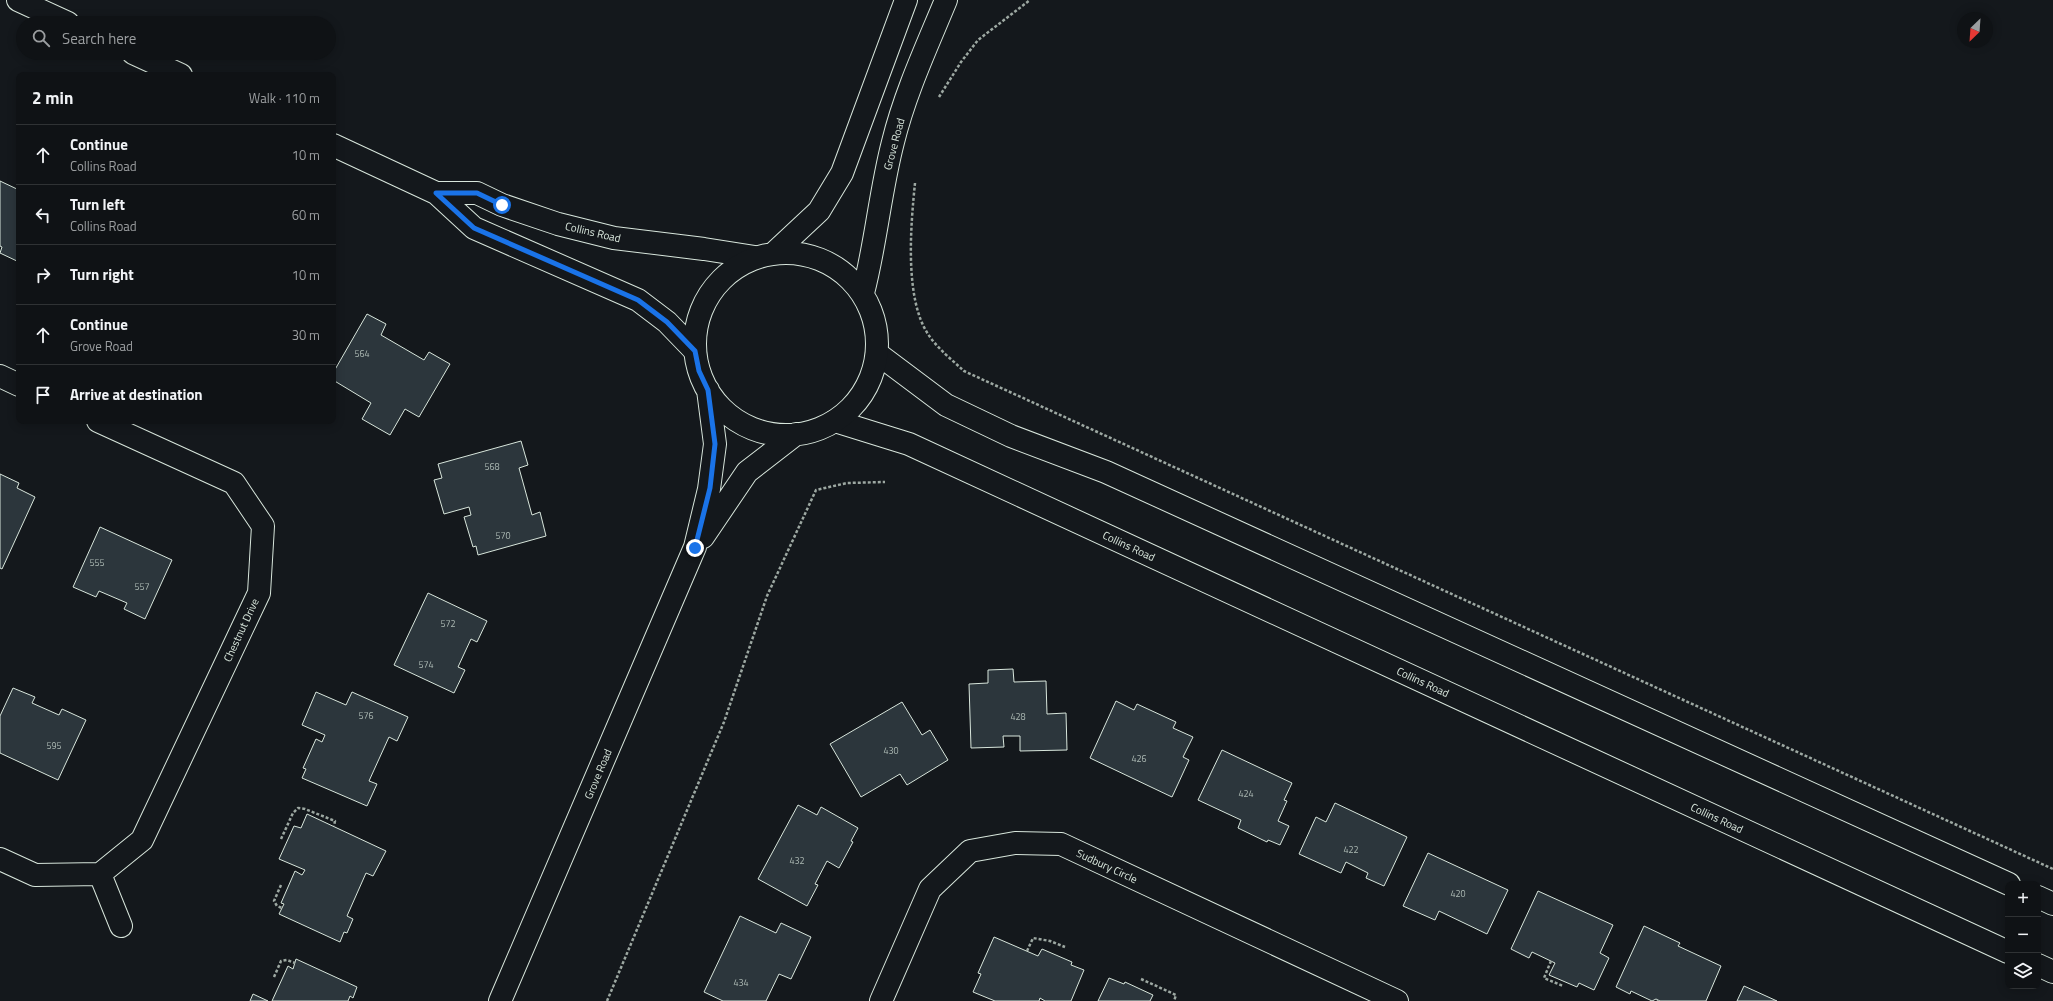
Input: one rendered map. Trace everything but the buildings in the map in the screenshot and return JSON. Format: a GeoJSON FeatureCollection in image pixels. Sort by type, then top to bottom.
{"type":"FeatureCollection","features":[{"type":"Feature","properties":{"kind":"street"},"geometry":{"type":"LineString","coordinates":[[18,0],[53,16]]}},
{"type":"Feature","properties":{"kind":"street"},"geometry":{"type":"LineString","coordinates":[[765,255],[819,211],[842,173],[906,0]]}},
{"type":"Feature","properties":{"kind":"street","name":"Grove Road"},"geometry":{"type":"LineString","coordinates":[[862,293],[872,260],[881,195],[893,141],[912,81],[946,0]]}},
{"type":"Feature","properties":{"kind":"street"},"geometry":{"type":"LineString","coordinates":[[148,60],[174,72]]}},
{"type":"Feature","properties":{"kind":"street","name":"Collins Road"},"geometry":{"type":"LineString","coordinates":[[336,146],[436,193],[474,228],[638,300],[667,322],[695,351]]}},
{"type":"Feature","properties":{"kind":"street","name":"Collins Road"},"geometry":{"type":"LineString","coordinates":[[436,193],[477,193],[502,205],[558,224],[614,238],[765,255]]}},
{"type":"Feature","properties":{"kind":"street"},"geometry":{"type":"LineString","coordinates":[[794,252],[814,257],[832,264],[849,277],[862,293],[872,312],[877,333],[878,354],[873,374],[864,393],[851,409],[835,421],[816,430],[796,434],[775,434],[749,426],[736,420],[720,407],[708,390],[699,371],[695,351],[695,331],[700,312],[709,294],[722,278],[737,266],[765,255],[794,252]]}},
{"type":"Feature","properties":{"kind":"street"},"geometry":{"type":"LineString","coordinates":[[878,354],[946,405],[1011,436],[1106,472],[2005,882]]}},
{"type":"Feature","properties":{"kind":"street"},"geometry":{"type":"LineString","coordinates":[[0,376],[16,384]]}},
{"type":"Feature","properties":{"kind":"street","name":"Grove Road"},"geometry":{"type":"LineString","coordinates":[[500,1001],[695,548],[710,488],[715,444],[708,390]]}},
{"type":"Feature","properties":{"kind":"street","name":"Collins Road"},"geometry":{"type":"LineString","coordinates":[[835,421],[909,444],[2005,951]]}},
{"type":"Feature","properties":{"kind":"street","name":"Chestnut Drive"},"geometry":{"type":"LineString","coordinates":[[100,874],[142,840],[259,593],[263,526],[234,483],[105,424]]}},
{"type":"Feature","properties":{"kind":"street","name":"Grove Road"},"geometry":{"type":"LineString","coordinates":[[695,548],[747,472],[796,434]]}},
{"type":"Feature","properties":{"kind":"street","name":"Sudbury Circle"},"geometry":{"type":"LineString","coordinates":[[881,1001],[930,889],[970,851],[1015,843],[1061,844],[1397,1001]]}},
{"type":"Feature","properties":{"kind":"street"},"geometry":{"type":"LineString","coordinates":[[0,859],[35,875],[100,874],[121,926]]}},
{"type":"Feature","properties":{"kind":"street"},"geometry":{"type":"LineString","coordinates":[[2041,898],[2053,904]]}},
{"type":"Feature","properties":{"kind":"street"},"geometry":{"type":"LineString","coordinates":[[2041,966],[2053,972]]}},
{"type":"Feature","properties":{"kind":"path"},"geometry":{"type":"LineString","coordinates":[[939,98],[961,62],[978,40],[1030,0]]}},
{"type":"Feature","properties":{"kind":"path"},"geometry":{"type":"LineString","coordinates":[[916,178],[912,213],[911,263],[916,303],[927,333],[945,354],[964,371],[2053,869]]}},
{"type":"Feature","properties":{"kind":"path"},"geometry":{"type":"LineString","coordinates":[[607,1001],[724,722],[767,596],[816,490],[847,483],[885,482]]}},
{"type":"Feature","properties":{"kind":"path"},"geometry":{"type":"LineString","coordinates":[[281,839],[292,813],[298,808],[305,809],[336,822],[334,826]]}},
{"type":"Feature","properties":{"kind":"path"},"geometry":{"type":"LineString","coordinates":[[281,885],[274,901],[276,906],[282,908]]}},
{"type":"Feature","properties":{"kind":"path"},"geometry":{"type":"LineString","coordinates":[[1027,951],[1033,938],[1050,941],[1065,947]]}},
{"type":"Feature","properties":{"kind":"path"},"geometry":{"type":"LineString","coordinates":[[274,976],[281,961],[287,960],[295,963]]}},
{"type":"Feature","properties":{"kind":"path"},"geometry":{"type":"LineString","coordinates":[[1551,961],[1544,978],[1563,986]]}},
{"type":"Feature","properties":{"kind":"path"},"geometry":{"type":"LineString","coordinates":[[1141,979],[1176,995],[1174,1001]]}},
{"type":"Feature","properties":{"kind":"route"},"geometry":{"type":"LineString","coordinates":[[502,205],[477,193],[436,193],[474,228],[638,300],[667,322],[695,351],[699,371],[708,390],[715,444],[710,488],[695,548]]}}]}
